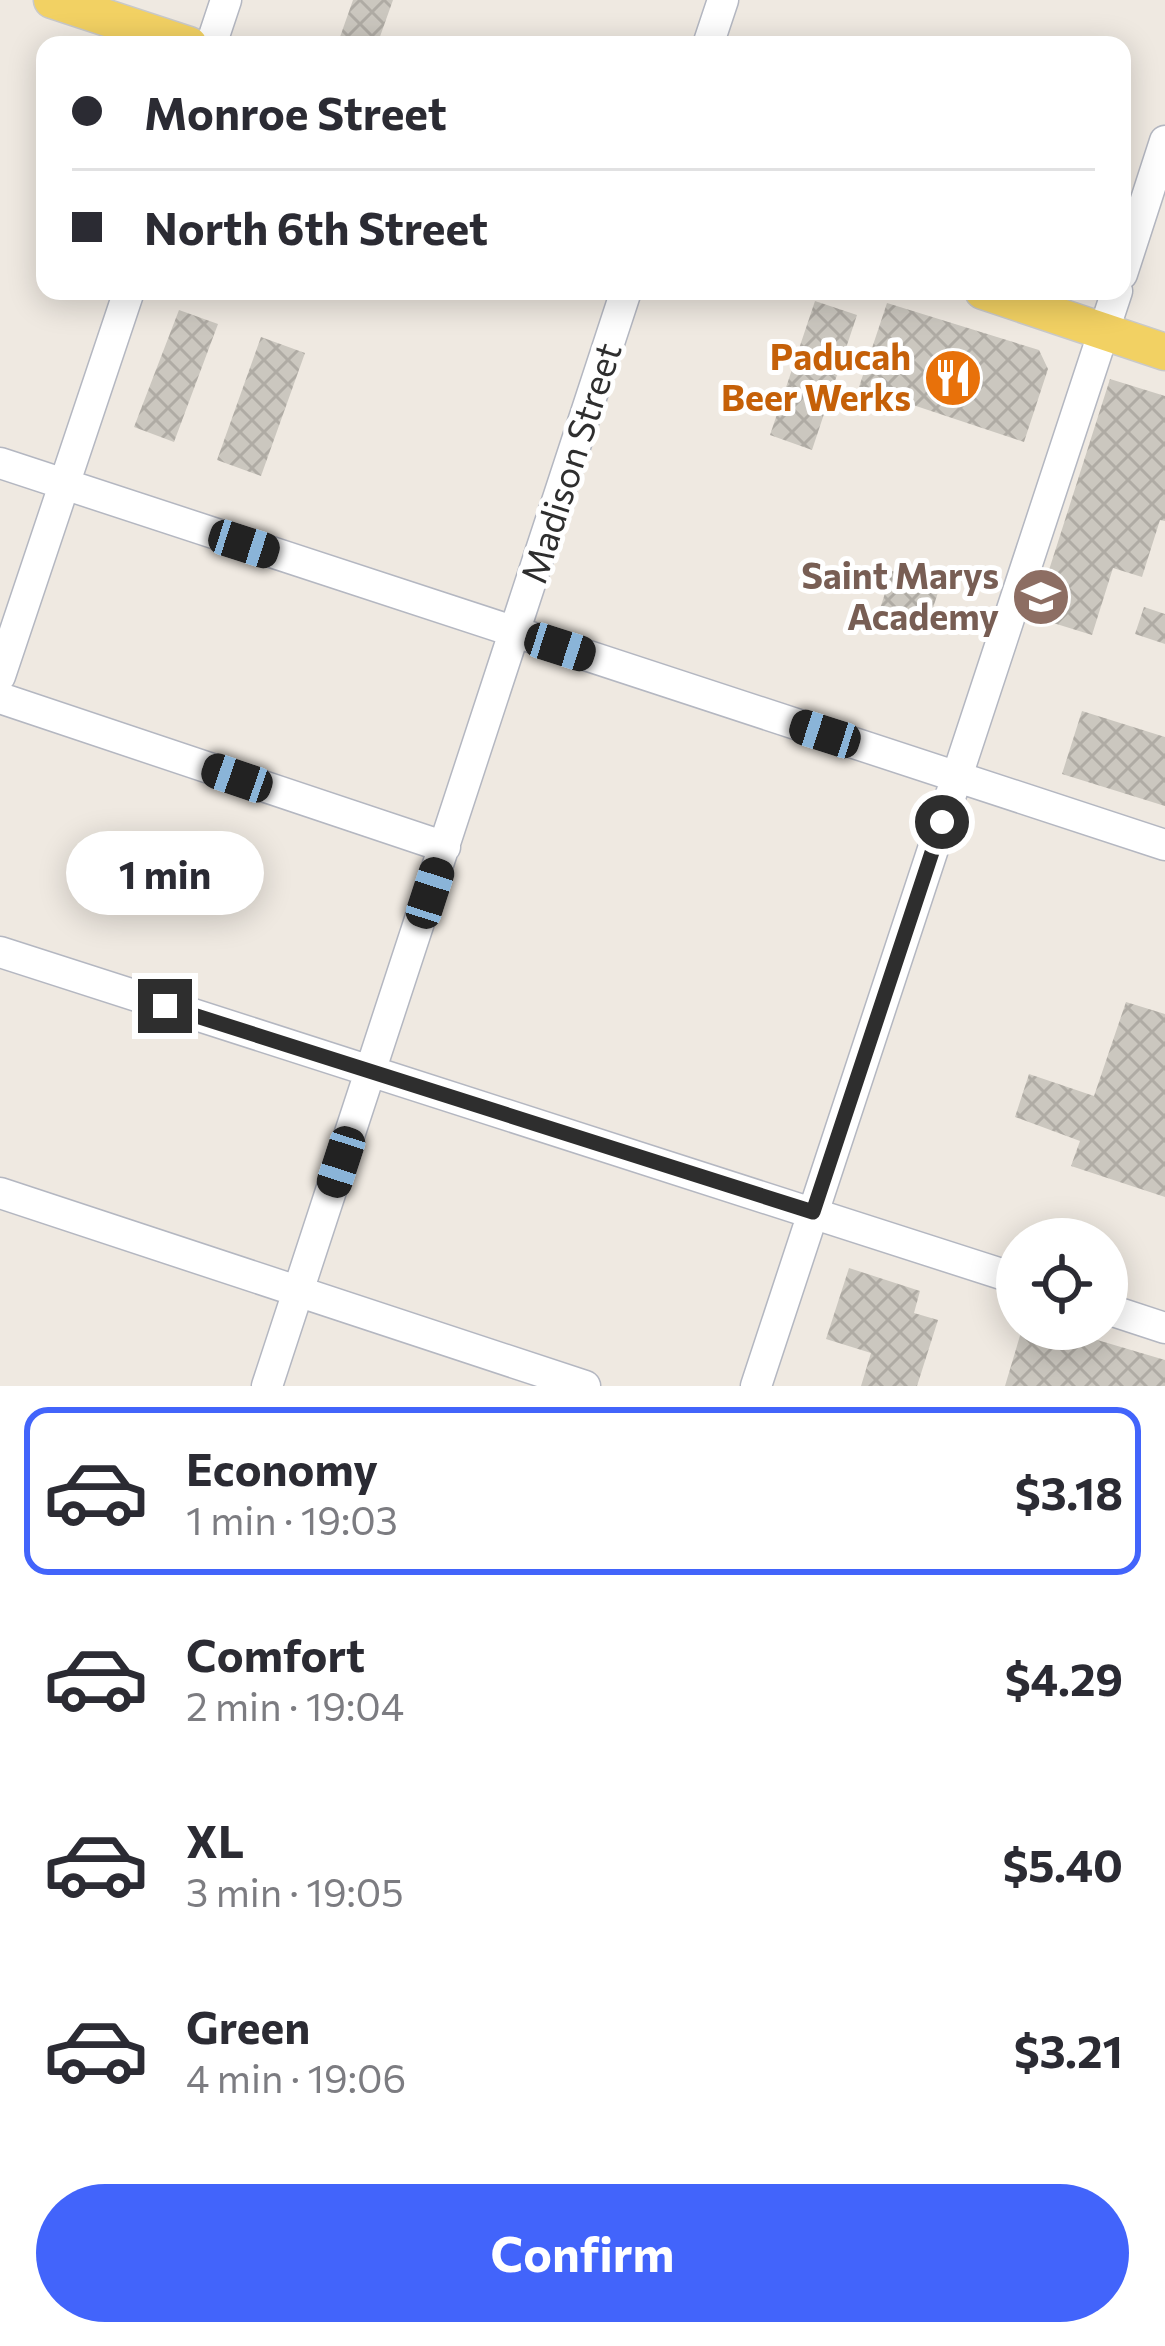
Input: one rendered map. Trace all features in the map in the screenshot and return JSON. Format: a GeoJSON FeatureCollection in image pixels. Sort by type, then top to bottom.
{"type":"FeatureCollection","features":[{"type":"Feature","properties":{"kind":"main road"},"geometry":{"type":"LineString","coordinates":[[52,0],[162,36]]}},
{"type":"Feature","properties":{"kind":"main road"},"geometry":{"type":"LineString","coordinates":[[1009,300],[1165,352]]}},
{"type":"Feature","properties":{"kind":"street"},"geometry":{"type":"LineString","coordinates":[[214,36],[226,0]]}},
{"type":"Feature","properties":{"kind":"street"},"geometry":{"type":"LineString","coordinates":[[711,36],[723,0]]}},
{"type":"Feature","properties":{"kind":"street"},"geometry":{"type":"LineString","coordinates":[[1131,246],[1165,141]]}},
{"type":"Feature","properties":{"kind":"street"},"geometry":{"type":"LineString","coordinates":[[0,676],[126,300]]}},
{"type":"Feature","properties":{"kind":"street","name":"Madison Street"},"geometry":{"type":"LineString","coordinates":[[267,1386],[623,300]]}},
{"type":"Feature","properties":{"kind":"street"},"geometry":{"type":"LineString","coordinates":[[756,1386],[1114,300]]}},
{"type":"Feature","properties":{"kind":"street"},"geometry":{"type":"LineString","coordinates":[[0,463],[1165,845]]}},
{"type":"Feature","properties":{"kind":"street"},"geometry":{"type":"LineString","coordinates":[[0,698],[445,848]]}},
{"type":"Feature","properties":{"kind":"street"},"geometry":{"type":"LineString","coordinates":[[0,952],[996,1272]]}},
{"type":"Feature","properties":{"kind":"street"},"geometry":{"type":"LineString","coordinates":[[0,1192],[585,1386]]}},
{"type":"Feature","properties":{"kind":"street"},"geometry":{"type":"LineString","coordinates":[[1128,1316],[1165,1328]]}},
{"type":"Feature","properties":{"kind":"building"},"geometry":{"type":"Polygon","coordinates":[[[353,0],[393,0],[380,36],[340,36],[353,0]]]}},
{"type":"Feature","properties":{"kind":"building"},"geometry":{"type":"Polygon","coordinates":[[[815,301],[857,315],[812,450],[770,435],[815,301]]]}},
{"type":"Feature","properties":{"kind":"building","name":"Paducah Beer Werks"},"geometry":{"type":"Polygon","coordinates":[[[887,303],[1039,350],[1048,369],[1024,442],[859,387],[887,303]]]}},
{"type":"Feature","properties":{"kind":"building"},"geometry":{"type":"Polygon","coordinates":[[[179,310],[218,324],[174,442],[134,427],[179,310]]]}},
{"type":"Feature","properties":{"kind":"building"},"geometry":{"type":"Polygon","coordinates":[[[261,337],[305,353],[261,476],[217,460],[261,337]]]}},
{"type":"Feature","properties":{"kind":"building"},"geometry":{"type":"Polygon","coordinates":[[[1110,379],[1165,396],[1165,521],[1160,520],[1142,577],[1113,568],[1092,635],[1034,617],[1110,379]]]}},
{"type":"Feature","properties":{"kind":"building"},"geometry":{"type":"Polygon","coordinates":[[[892,571],[940,586],[927,627],[879,612],[892,571]]]}},
{"type":"Feature","properties":{"kind":"building"},"geometry":{"type":"Polygon","coordinates":[[[1144,607],[1165,614],[1165,644],[1135,634],[1144,607]]]}},
{"type":"Feature","properties":{"kind":"building"},"geometry":{"type":"Polygon","coordinates":[[[1082,711],[1165,737],[1165,806],[1062,774],[1082,711]]]}},
{"type":"Feature","properties":{"kind":"building"},"geometry":{"type":"Polygon","coordinates":[[[1126,1002],[1165,1014],[1165,1197],[1071,1166],[1080,1141],[1015,1117],[1029,1074],[1094,1096],[1126,1002]]]}},
{"type":"Feature","properties":{"kind":"building"},"geometry":{"type":"Polygon","coordinates":[[[849,1268],[920,1291],[914,1313],[938,1320],[917,1386],[861,1386],[871,1353],[826,1339],[849,1268]]]}},
{"type":"Feature","properties":{"kind":"building"},"geometry":{"type":"Polygon","coordinates":[[[1128,1349],[1165,1360],[1165,1386],[1005,1386],[1016,1350],[1128,1349]]]}},
{"type":"Feature","properties":{"kind":"place","name":"Paducah Beer Werks"},"geometry":{"type":"Point","coordinates":[953,378]}},
{"type":"Feature","properties":{"kind":"place","name":"Saint Marys Academy"},"geometry":{"type":"Point","coordinates":[1041,597]}},
{"type":"Feature","properties":{"kind":"route"},"geometry":{"type":"LineString","coordinates":[[165,1006],[813,1212],[942,822]]}}]}
